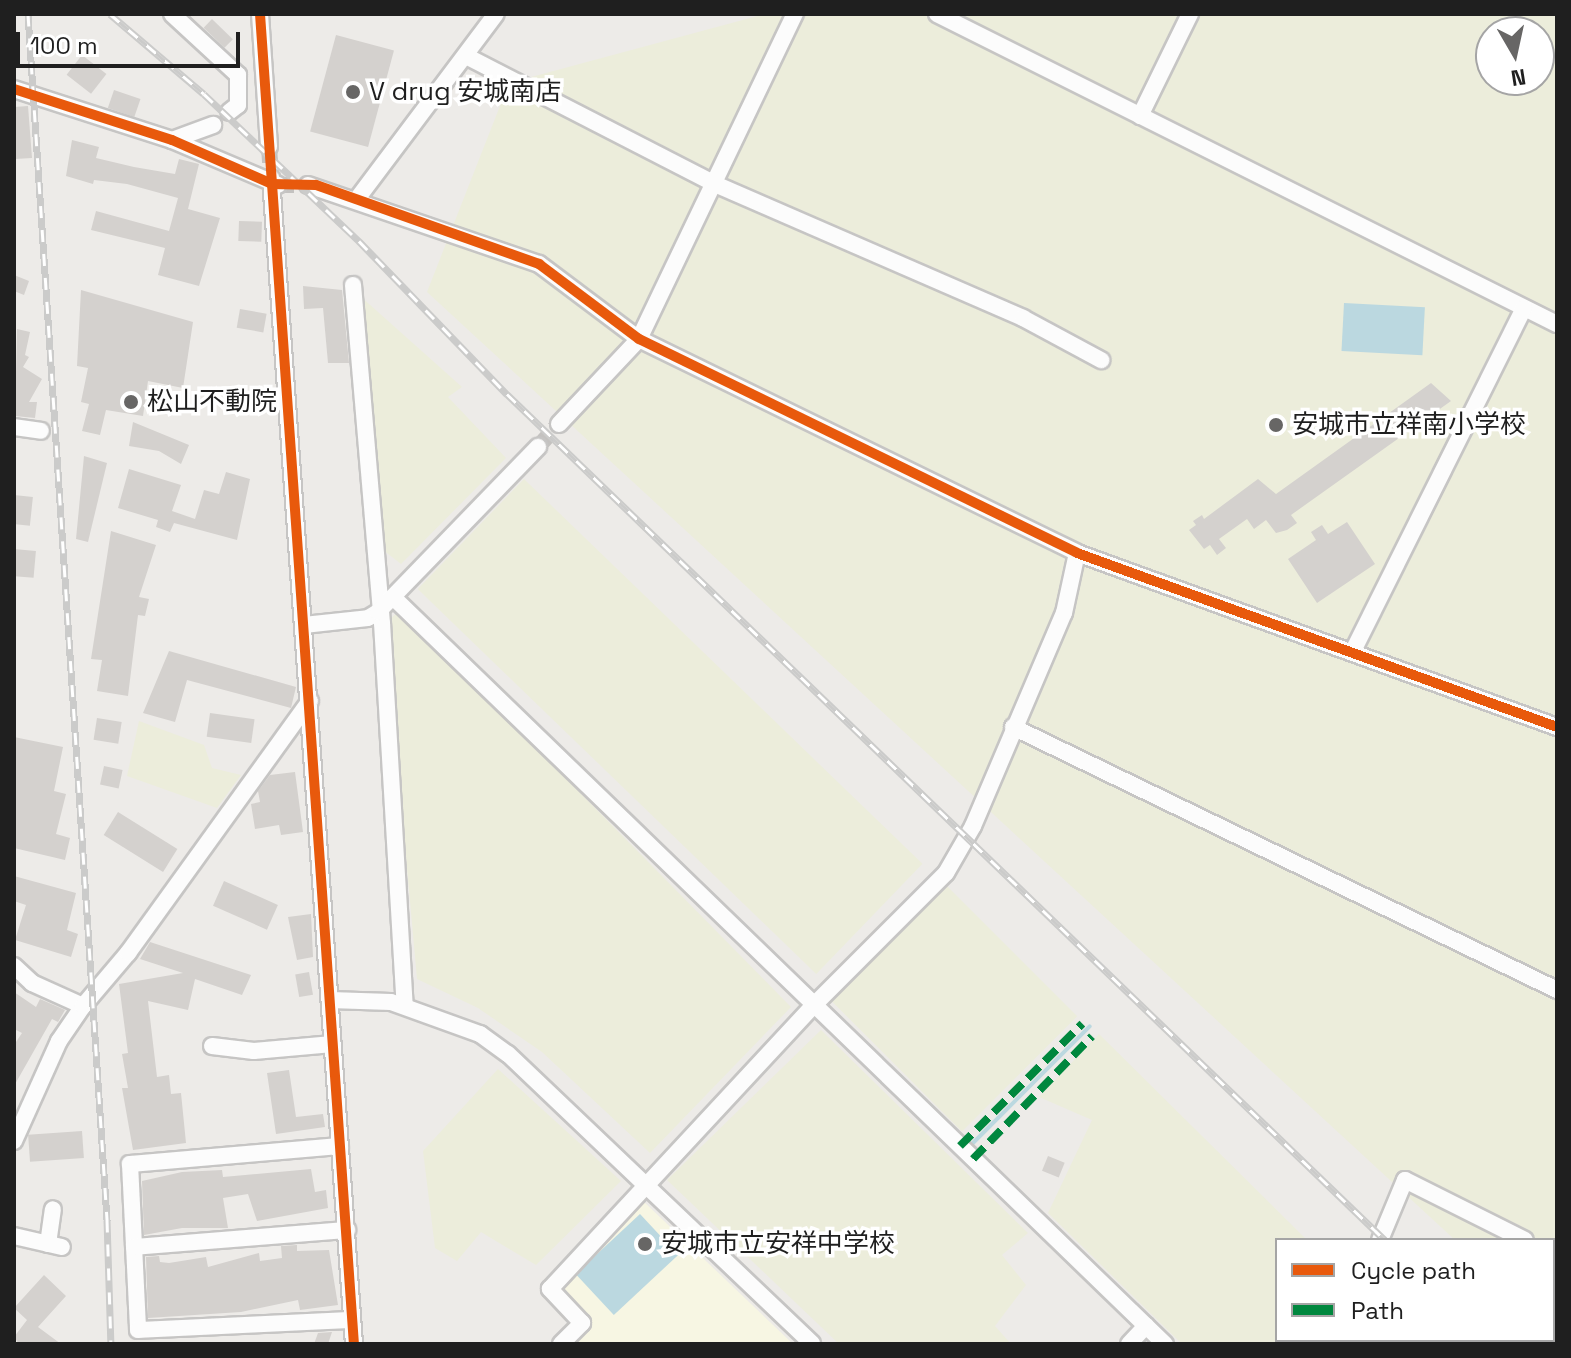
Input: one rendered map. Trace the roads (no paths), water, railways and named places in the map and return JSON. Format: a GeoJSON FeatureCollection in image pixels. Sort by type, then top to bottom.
{"type":"FeatureCollection","features":[{"type":"Feature","properties":{"kind":"street"},"geometry":{"type":"LineString","coordinates":[[172,14],[238,75],[238,105],[229,112]]}},
{"type":"Feature","properties":{"kind":"street"},"geometry":{"type":"LineString","coordinates":[[260,14],[269,147]]}},
{"type":"Feature","properties":{"kind":"street"},"geometry":{"type":"LineString","coordinates":[[357,199],[496,14]]}},
{"type":"Feature","properties":{"kind":"street"},"geometry":{"type":"LineString","coordinates":[[559,424],[639,339],[795,14]]}},
{"type":"Feature","properties":{"kind":"street"},"geometry":{"type":"LineString","coordinates":[[937,14],[1557,324]]}},
{"type":"Feature","properties":{"kind":"street"},"geometry":{"type":"LineString","coordinates":[[1140,116],[1190,14]]}},
{"type":"Feature","properties":{"kind":"street"},"geometry":{"type":"LineString","coordinates":[[466,56],[715,184],[1023,318],[1101,360]]}},
{"type":"Feature","properties":{"kind":"street"},"geometry":{"type":"LineString","coordinates":[[14,89],[172,140],[274,182],[354,1344]]}},
{"type":"Feature","properties":{"kind":"street"},"geometry":{"type":"LineString","coordinates":[[172,140],[213,125]]}},
{"type":"Feature","properties":{"kind":"street"},"geometry":{"type":"LineString","coordinates":[[308,185],[357,199],[539,264],[639,339],[1077,553],[1557,727]]}},
{"type":"Feature","properties":{"kind":"street"},"geometry":{"type":"LineString","coordinates":[[353,285],[405,1005]]}},
{"type":"Feature","properties":{"kind":"street"},"geometry":{"type":"LineString","coordinates":[[1353,651],[1524,308]]}},
{"type":"Feature","properties":{"kind":"street"},"geometry":{"type":"LineString","coordinates":[[14,427],[41,431]]}},
{"type":"Feature","properties":{"kind":"street"},"geometry":{"type":"LineString","coordinates":[[304,625],[368,618],[378,612],[538,447]]}},
{"type":"Feature","properties":{"kind":"street"},"geometry":{"type":"LineString","coordinates":[[561,1344],[582,1323],[550,1289],[815,1004],[946,873],[973,826],[1064,613],[1077,553]]}},
{"type":"Feature","properties":{"kind":"street"},"geometry":{"type":"LineString","coordinates":[[394,598],[1165,1344]]}},
{"type":"Feature","properties":{"kind":"street"},"geometry":{"type":"LineString","coordinates":[[14,1141],[59,1041],[83,1006],[128,953],[310,701]]}},
{"type":"Feature","properties":{"kind":"street"},"geometry":{"type":"LineString","coordinates":[[1013,727],[1557,990]]}},
{"type":"Feature","properties":{"kind":"street"},"geometry":{"type":"LineString","coordinates":[[14,966],[32,983],[83,1006]]}},
{"type":"Feature","properties":{"kind":"street"},"geometry":{"type":"LineString","coordinates":[[330,1000],[405,1005],[480,1034],[508,1054],[812,1344]]}},
{"type":"Feature","properties":{"kind":"street"},"geometry":{"type":"LineString","coordinates":[[212,1046],[254,1051],[333,1044]]}},
{"type":"Feature","properties":{"kind":"street"},"geometry":{"type":"LineString","coordinates":[[340,1146],[130,1164],[138,1330],[352,1320]]}},
{"type":"Feature","properties":{"kind":"street"},"geometry":{"type":"LineString","coordinates":[[1381,1238],[1405,1180],[1521,1238]]}},
{"type":"Feature","properties":{"kind":"street"},"geometry":{"type":"LineString","coordinates":[[14,1236],[55,1245],[53,1209]]}},
{"type":"Feature","properties":{"kind":"street"},"geometry":{"type":"LineString","coordinates":[[134,1247],[347,1230]]}},
{"type":"Feature","properties":{"kind":"street"},"geometry":{"type":"LineString","coordinates":[[1129,1344],[1146,1326]]}},
{"type":"Feature","properties":{"kind":"water"},"geometry":{"type":"Polygon","coordinates":[[[1344,303],[1425,307],[1422,355],[1341,351],[1344,303]]]}},
{"type":"Feature","properties":{"kind":"water"},"geometry":{"type":"Polygon","coordinates":[[[640,1214],[678,1255],[614,1315],[576,1274],[640,1214]]]}},
{"type":"Feature","properties":{"kind":"waterway"},"geometry":{"type":"LineString","coordinates":[[973,1143],[1090,1026]]}},
{"type":"Feature","properties":{"kind":"tunnel"},"geometry":{"type":"LineString","coordinates":[[269,147],[271,178]]}},
{"type":"Feature","properties":{"kind":"tunnel"},"geometry":{"type":"LineString","coordinates":[[278,185],[308,185]]}},
{"type":"Feature","properties":{"kind":"tunnel"},"geometry":{"type":"LineString","coordinates":[[538,447],[559,424]]}},
{"type":"Feature","properties":{"kind":"railway"},"geometry":{"type":"LineString","coordinates":[[28,14],[107,1220],[111,1344]]}},
{"type":"Feature","properties":{"kind":"railway"},"geometry":{"type":"LineString","coordinates":[[110,14],[204,94],[359,241],[507,394],[1383,1238]]}},
{"type":"Feature","properties":{"kind":"place","name":"V drug 安城南店"},"geometry":{"type":"Point","coordinates":[353,92]}},
{"type":"Feature","properties":{"kind":"place","name":"松山不動院"},"geometry":{"type":"Point","coordinates":[131,402]}},
{"type":"Feature","properties":{"kind":"place","name":"安城市立祥南小学校"},"geometry":{"type":"Point","coordinates":[1276,425]}},
{"type":"Feature","properties":{"kind":"place","name":"安城市立安祥中学校"},"geometry":{"type":"Point","coordinates":[645,1244]}}]}
